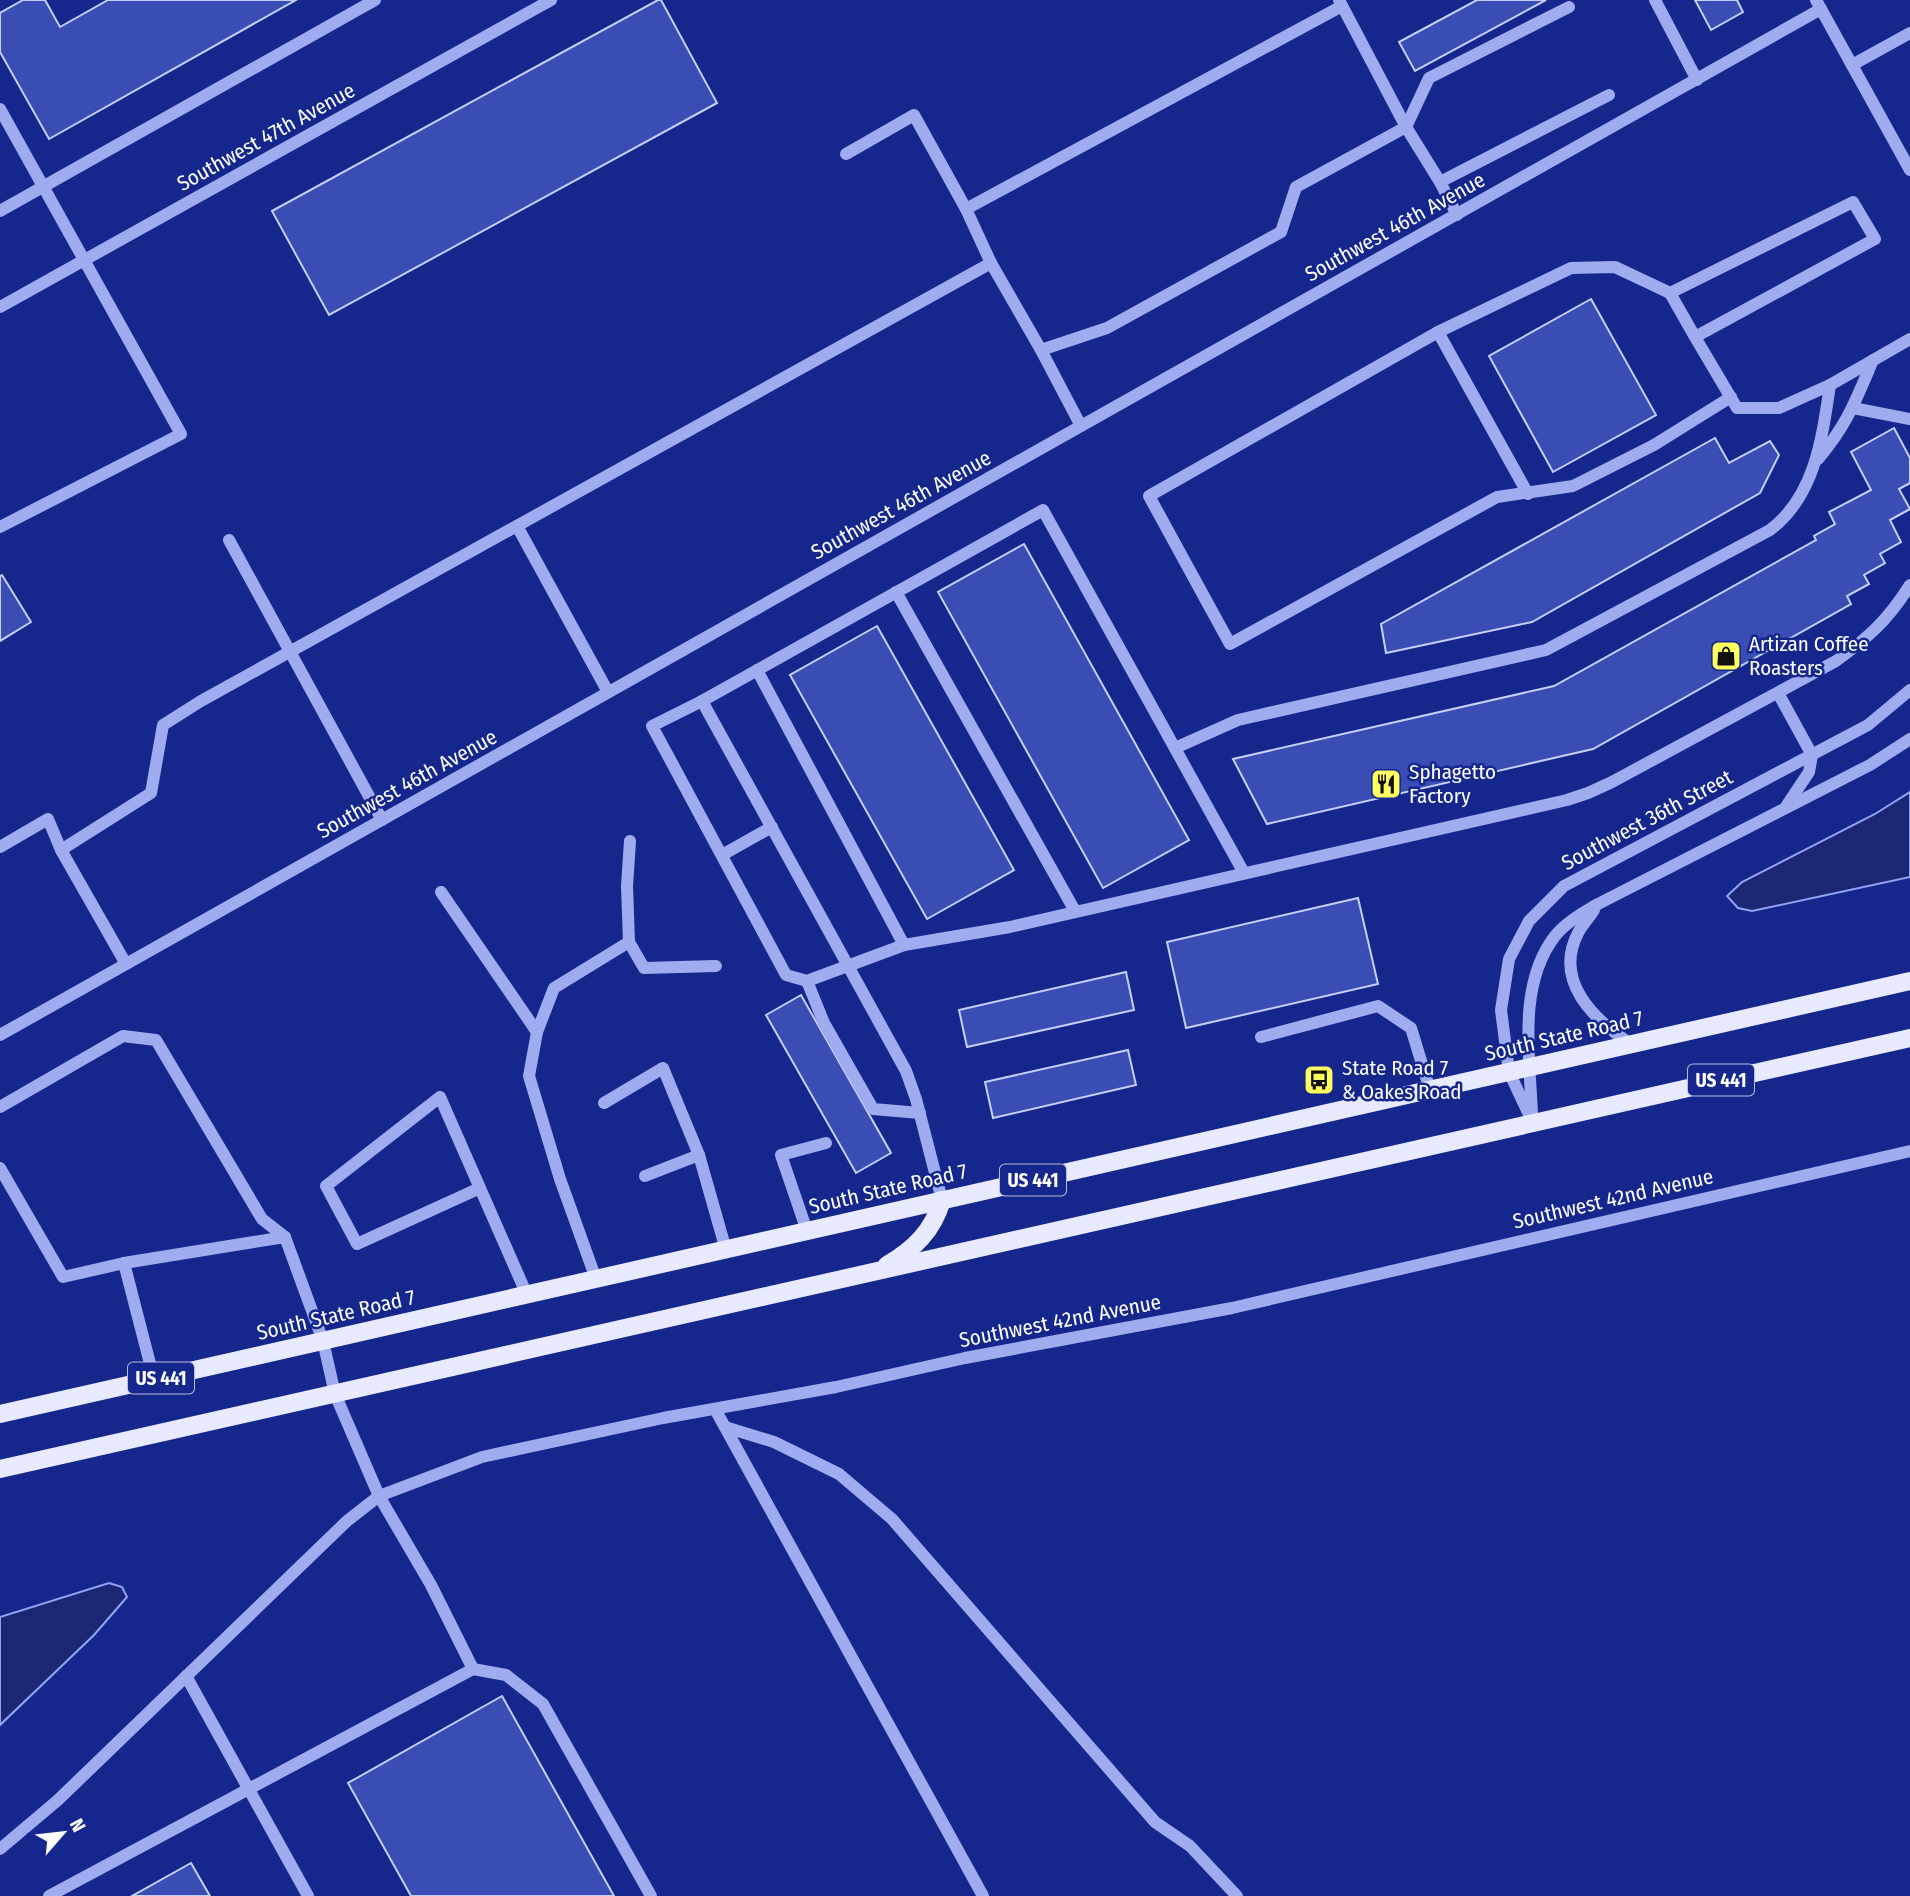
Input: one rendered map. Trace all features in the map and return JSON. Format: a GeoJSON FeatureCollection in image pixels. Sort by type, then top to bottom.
{"type":"FeatureCollection","features":[{"type":"Feature","properties":{"kind":"main road","name":"South State Road 7"},"geometry":{"type":"LineString","coordinates":[[0,1414],[1910,981]]}},
{"type":"Feature","properties":{"kind":"main road","name":"US 441"},"geometry":{"type":"LineString","coordinates":[[0,1469],[1910,1038]]}},
{"type":"Feature","properties":{"kind":"main road"},"geometry":{"type":"LineString","coordinates":[[875,1272],[905,1254],[924,1237],[936,1219],[942,1200]]}},
{"type":"Feature","properties":{"kind":"street"},"geometry":{"type":"LineString","coordinates":[[0,211],[375,0]]}},
{"type":"Feature","properties":{"kind":"street","name":"Southwest 47th Avenue"},"geometry":{"type":"LineString","coordinates":[[0,307],[551,0]]}},
{"type":"Feature","properties":{"kind":"street"},"geometry":{"type":"LineString","coordinates":[[1655,0],[1697,80]]}},
{"type":"Feature","properties":{"kind":"street"},"geometry":{"type":"LineString","coordinates":[[966,209],[1341,3],[1406,127],[1457,215]]}},
{"type":"Feature","properties":{"kind":"street"},"geometry":{"type":"LineString","coordinates":[[1818,5],[1910,170]]}},
{"type":"Feature","properties":{"kind":"street","name":"Southwest 46th Avenue"},"geometry":{"type":"LineString","coordinates":[[0,1035],[1697,80],[1818,5]]}},
{"type":"Feature","properties":{"kind":"street"},"geometry":{"type":"LineString","coordinates":[[1041,350],[1107,328],[1281,232],[1296,187],[1406,127],[1429,78],[1569,7]]}},
{"type":"Feature","properties":{"kind":"street"},"geometry":{"type":"LineString","coordinates":[[1852,65],[1910,33]]}},
{"type":"Feature","properties":{"kind":"street"},"geometry":{"type":"LineString","coordinates":[[1440,182],[1609,95]]}},
{"type":"Feature","properties":{"kind":"street"},"geometry":{"type":"LineString","coordinates":[[0,109],[181,434],[0,527]]}},
{"type":"Feature","properties":{"kind":"street"},"geometry":{"type":"LineString","coordinates":[[846,154],[914,115],[966,209],[991,263],[1081,426]]}},
{"type":"Feature","properties":{"kind":"street"},"geometry":{"type":"LineString","coordinates":[[1670,293],[1853,202],[1875,239],[1695,337]]}},
{"type":"Feature","properties":{"kind":"street"},"geometry":{"type":"LineString","coordinates":[[61,849],[151,793],[163,724],[991,263]]}},
{"type":"Feature","properties":{"kind":"street"},"geometry":{"type":"LineString","coordinates":[[1731,397],[1654,445],[1573,486],[1497,497],[1230,644],[1149,496],[1438,332],[1571,268],[1615,267],[1670,293],[1695,337],[1731,397],[1737,408],[1779,408],[1830,385],[1910,339]]}},
{"type":"Feature","properties":{"kind":"street"},"geometry":{"type":"LineString","coordinates":[[1438,332],[1528,494]]}},
{"type":"Feature","properties":{"kind":"street"},"geometry":{"type":"LineString","coordinates":[[1175,748],[1238,720],[1546,649],[1770,530],[1790,513],[1818,459],[1839,434],[1873,360]]}},
{"type":"Feature","properties":{"kind":"street"},"geometry":{"type":"LineString","coordinates":[[1818,459],[1830,385]]}},
{"type":"Feature","properties":{"kind":"street"},"geometry":{"type":"LineString","coordinates":[[1853,408],[1910,419]]}},
{"type":"Feature","properties":{"kind":"street"},"geometry":{"type":"LineString","coordinates":[[1244,873],[1043,510],[702,701],[652,726],[786,975],[807,981],[904,945],[1010,927],[1075,911],[1244,873],[1588,793],[1836,661],[1871,635],[1894,611],[1910,585]]}},
{"type":"Feature","properties":{"kind":"street"},"geometry":{"type":"LineString","coordinates":[[517,526],[608,692]]}},
{"type":"Feature","properties":{"kind":"street"},"geometry":{"type":"LineString","coordinates":[[229,540],[382,820]]}},
{"type":"Feature","properties":{"kind":"street"},"geometry":{"type":"LineString","coordinates":[[896,592],[1075,911]]}},
{"type":"Feature","properties":{"kind":"street"},"geometry":{"type":"LineString","coordinates":[[757,670],[904,945]]}},
{"type":"Feature","properties":{"kind":"street","name":"Southwest 36th Street"},"geometry":{"type":"LineString","coordinates":[[1533,1123],[1509,1072],[1501,1010],[1509,959],[1529,921],[1564,886],[1868,725],[1910,690]]}},
{"type":"Feature","properties":{"kind":"street"},"geometry":{"type":"LineString","coordinates":[[1778,693],[1811,755],[1809,772],[1785,808]]}},
{"type":"Feature","properties":{"kind":"street"},"geometry":{"type":"LineString","coordinates":[[702,701],[906,1071],[920,1113],[942,1200]]}},
{"type":"Feature","properties":{"kind":"street"},"geometry":{"type":"LineString","coordinates":[[1533,1123],[1528,1019],[1533,987],[1542,959],[1554,937],[1569,922],[1598,904],[1870,765],[1910,739]]}},
{"type":"Feature","properties":{"kind":"street"},"geometry":{"type":"LineString","coordinates":[[0,847],[48,820],[61,849],[126,964]]}},
{"type":"Feature","properties":{"kind":"street"},"geometry":{"type":"LineString","coordinates":[[722,855],[772,827]]}},
{"type":"Feature","properties":{"kind":"street"},"geometry":{"type":"LineString","coordinates":[[631,841],[627,886],[629,942],[644,968],[716,966]]}},
{"type":"Feature","properties":{"kind":"street"},"geometry":{"type":"LineString","coordinates":[[441,892],[537,1032]]}},
{"type":"Feature","properties":{"kind":"street"},"geometry":{"type":"LineString","coordinates":[[1598,904],[1578,933],[1572,952],[1571,972],[1587,1007],[1606,1027],[1631,1044]]}},
{"type":"Feature","properties":{"kind":"street"},"geometry":{"type":"LineString","coordinates":[[596,1279],[560,1179],[529,1076],[537,1032],[554,988],[629,942]]}},
{"type":"Feature","properties":{"kind":"street"},"geometry":{"type":"LineString","coordinates":[[807,981],[824,1023],[873,1109],[920,1113]]}},
{"type":"Feature","properties":{"kind":"street"},"geometry":{"type":"LineString","coordinates":[[1261,1037],[1378,1006],[1411,1028],[1430,1090]]}},
{"type":"Feature","properties":{"kind":"street"},"geometry":{"type":"LineString","coordinates":[[0,1107],[123,1036],[156,1040],[262,1219],[285,1237],[323,1341],[335,1394],[379,1496],[430,1584],[473,1669]]}},
{"type":"Feature","properties":{"kind":"street"},"geometry":{"type":"LineString","coordinates":[[604,1102],[663,1068],[699,1155],[726,1250]]}},
{"type":"Feature","properties":{"kind":"street"},"geometry":{"type":"LineString","coordinates":[[480,1188],[357,1244],[326,1186],[440,1097],[480,1188],[527,1295]]}},
{"type":"Feature","properties":{"kind":"street"},"geometry":{"type":"LineString","coordinates":[[807,1231],[781,1156],[826,1143]]}},
{"type":"Feature","properties":{"kind":"street","name":"Southwest 42nd Avenue"},"geometry":{"type":"LineString","coordinates":[[0,1849],[58,1800],[347,1521],[379,1496],[482,1457],[835,1387],[965,1358],[1232,1308],[1910,1151]]}},
{"type":"Feature","properties":{"kind":"street"},"geometry":{"type":"LineString","coordinates":[[645,1175],[699,1155]]}},
{"type":"Feature","properties":{"kind":"street"},"geometry":{"type":"LineString","coordinates":[[0,1168],[63,1278],[124,1263],[285,1237]]}},
{"type":"Feature","properties":{"kind":"street"},"geometry":{"type":"LineString","coordinates":[[124,1263],[154,1379]]}},
{"type":"Feature","properties":{"kind":"street"},"geometry":{"type":"LineString","coordinates":[[715,1409],[983,1896]]}},
{"type":"Feature","properties":{"kind":"street"},"geometry":{"type":"LineString","coordinates":[[725,1427],[774,1442],[839,1474],[892,1519],[1155,1822],[1190,1846],[1237,1896]]}},
{"type":"Feature","properties":{"kind":"street"},"geometry":{"type":"LineString","coordinates":[[49,1896],[473,1669],[506,1675],[542,1704],[651,1896]]}},
{"type":"Feature","properties":{"kind":"street"},"geometry":{"type":"LineString","coordinates":[[186,1676],[309,1896]]}},
{"type":"Feature","properties":{"kind":"shaded area"},"geometry":{"type":"Polygon","coordinates":[[[1910,792],[1910,877],[1752,911],[1738,908],[1727,896],[1742,882],[1875,814],[1910,792]]]}},
{"type":"Feature","properties":{"kind":"shaded area"},"geometry":{"type":"Polygon","coordinates":[[[109,1583],[122,1587],[127,1597],[94,1635],[0,1725],[0,1617],[109,1583]]]}},
{"type":"Feature","properties":{"kind":"building"},"geometry":{"type":"Polygon","coordinates":[[[23,0],[45,0],[60,27],[108,0],[296,0],[49,139],[0,52],[0,13],[23,0]]]}},
{"type":"Feature","properties":{"kind":"building"},"geometry":{"type":"Polygon","coordinates":[[[661,0],[717,103],[329,315],[272,211],[661,0]]]}},
{"type":"Feature","properties":{"kind":"building"},"geometry":{"type":"Polygon","coordinates":[[[1477,0],[1546,0],[1415,71],[1399,42],[1477,0]]]}},
{"type":"Feature","properties":{"kind":"building"},"geometry":{"type":"Polygon","coordinates":[[[1695,0],[1737,0],[1743,12],[1711,30],[1695,0]]]}},
{"type":"Feature","properties":{"kind":"building"},"geometry":{"type":"Polygon","coordinates":[[[1591,299],[1656,415],[1553,472],[1489,356],[1591,299]]]}},
{"type":"Feature","properties":{"kind":"building"},"geometry":{"type":"Polygon","coordinates":[[[1894,428],[1910,458],[1910,483],[1899,489],[1910,509],[1890,520],[1901,542],[1880,554],[1885,563],[1864,575],[1869,584],[1847,596],[1851,604],[1593,749],[1267,824],[1233,759],[1554,686],[1816,540],[1814,536],[1835,524],[1829,512],[1871,490],[1851,452],[1894,428]]]}},
{"type":"Feature","properties":{"kind":"building"},"geometry":{"type":"Polygon","coordinates":[[[1715,438],[1729,463],[1770,441],[1779,455],[1760,493],[1532,622],[1386,653],[1381,624],[1715,438]]]}},
{"type":"Feature","properties":{"kind":"building"},"geometry":{"type":"Polygon","coordinates":[[[1024,544],[1189,840],[1103,888],[938,592],[1024,544]]]}},
{"type":"Feature","properties":{"kind":"building"},"geometry":{"type":"Polygon","coordinates":[[[2,575],[31,622],[0,641],[0,576],[2,575]]]}},
{"type":"Feature","properties":{"kind":"building"},"geometry":{"type":"Polygon","coordinates":[[[877,626],[1014,870],[927,919],[790,675],[877,626]]]}},
{"type":"Feature","properties":{"kind":"building"},"geometry":{"type":"Polygon","coordinates":[[[1358,898],[1378,984],[1186,1028],[1167,942],[1358,898]]]}},
{"type":"Feature","properties":{"kind":"building"},"geometry":{"type":"Polygon","coordinates":[[[1126,972],[1134,1010],[967,1047],[959,1010],[1126,972]]]}},
{"type":"Feature","properties":{"kind":"building"},"geometry":{"type":"Polygon","coordinates":[[[801,995],[891,1153],[856,1173],[766,1015],[801,995]]]}},
{"type":"Feature","properties":{"kind":"building"},"geometry":{"type":"Polygon","coordinates":[[[1128,1050],[1136,1085],[993,1118],[985,1082],[1128,1050]]]}},
{"type":"Feature","properties":{"kind":"building"},"geometry":{"type":"Polygon","coordinates":[[[502,1696],[614,1896],[411,1896],[348,1783],[502,1696]]]}},
{"type":"Feature","properties":{"kind":"building"},"geometry":{"type":"Polygon","coordinates":[[[191,1863],[210,1896],[132,1896],[191,1863]]]}},
{"type":"Feature","properties":{"kind":"place","name":"Artizan Coffee Roasters"},"geometry":{"type":"Point","coordinates":[1726,656]}},
{"type":"Feature","properties":{"kind":"place","name":"Sphagetto Factory"},"geometry":{"type":"Point","coordinates":[1386,784]}},
{"type":"Feature","properties":{"kind":"place","name":"State Road 7 & Oakes Road"},"geometry":{"type":"Point","coordinates":[1319,1080]}}]}
